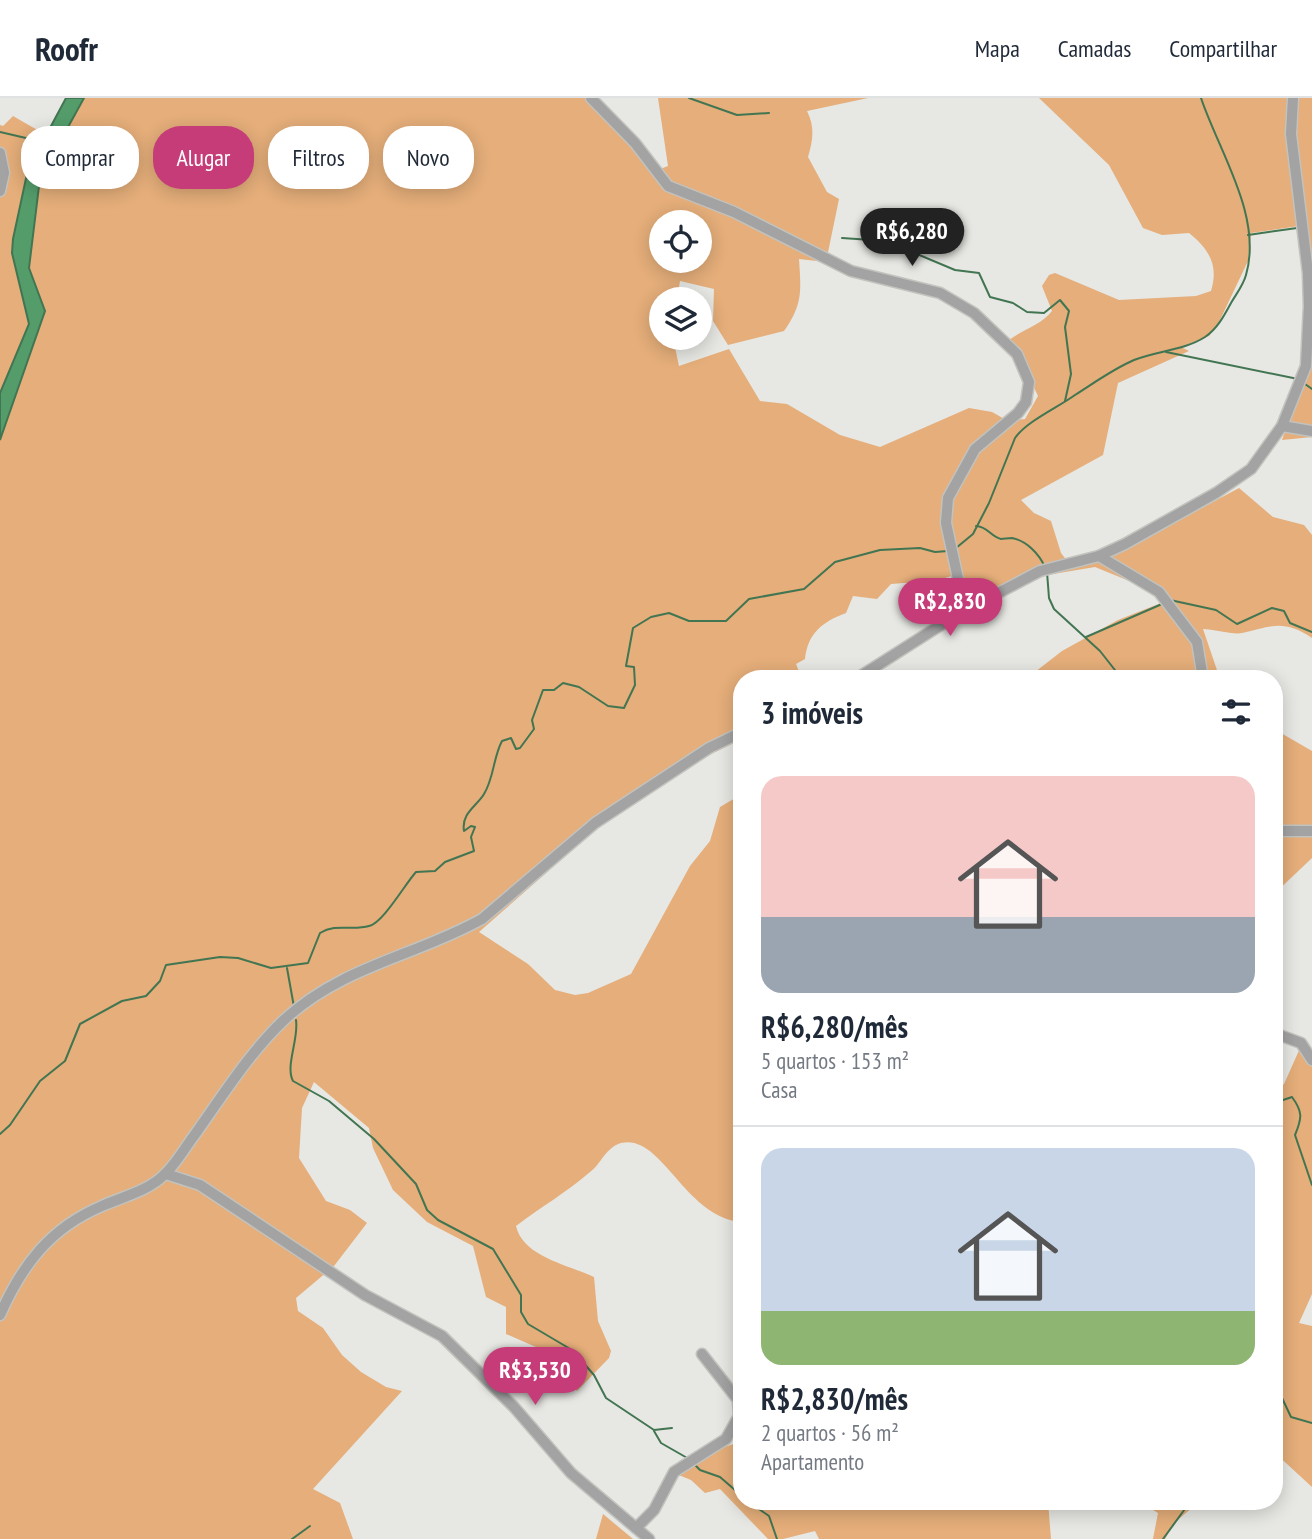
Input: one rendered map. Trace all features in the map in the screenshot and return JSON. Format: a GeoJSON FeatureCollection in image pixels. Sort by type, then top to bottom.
{"type":"FeatureCollection","features":[{"type":"Feature","properties":{"kind":"street"},"geometry":{"type":"LineString","coordinates":[[591,98],[635,143],[668,186],[734,212],[842,267],[940,293],[974,313],[1017,354],[1029,382],[1026,402],[1018,413],[975,449],[948,498],[946,523],[960,588],[958,614]]}},
{"type":"Feature","properties":{"kind":"street"},"geometry":{"type":"LineString","coordinates":[[870,670],[958,614],[1040,571],[1099,556],[1159,525],[1241,477],[1257,462],[1282,426],[1309,366],[1309,284],[1291,134],[1293,98]]}},
{"type":"Feature","properties":{"kind":"street"},"geometry":{"type":"LineString","coordinates":[[0,153],[4,173],[0,191]]}},
{"type":"Feature","properties":{"kind":"street"},"geometry":{"type":"LineString","coordinates":[[1282,426],[1312,430]]}},
{"type":"Feature","properties":{"kind":"street"},"geometry":{"type":"LineString","coordinates":[[1099,556],[1159,592],[1198,642],[1202,670]]}},
{"type":"Feature","properties":{"kind":"street"},"geometry":{"type":"LineString","coordinates":[[0,1315],[24,1267],[45,1242],[76,1219],[136,1192],[166,1174],[234,1080],[281,1023],[304,1003],[336,981],[463,930],[482,919],[595,823],[709,748],[733,736]]}},
{"type":"Feature","properties":{"kind":"street"},"geometry":{"type":"LineString","coordinates":[[1283,831],[1312,831]]}},
{"type":"Feature","properties":{"kind":"street"},"geometry":{"type":"LineString","coordinates":[[1283,1036],[1301,1043],[1312,1060]]}},
{"type":"Feature","properties":{"kind":"street"},"geometry":{"type":"LineString","coordinates":[[166,1174],[209,1190],[365,1295],[442,1336],[514,1407],[571,1473],[649,1539]]}},
{"type":"Feature","properties":{"kind":"street"},"geometry":{"type":"LineString","coordinates":[[702,1354],[733,1392]]}},
{"type":"Feature","properties":{"kind":"street"},"geometry":{"type":"LineString","coordinates":[[636,1528],[654,1510],[674,1472],[726,1439],[733,1427]]}},
{"type":"Feature","properties":{"kind":"shaded area"},"geometry":{"type":"Polygon","coordinates":[[[66,98],[84,98],[69,126],[51,126],[66,98]]]}},
{"type":"Feature","properties":{"kind":"shaded area"},"geometry":{"type":"Polygon","coordinates":[[[84,98],[591,98],[648,151],[658,170],[668,166],[658,98],[868,98],[807,111],[812,134],[808,157],[827,192],[839,199],[826,262],[799,259],[798,305],[784,331],[728,345],[713,321],[714,289],[680,281],[679,287],[649,287],[649,350],[676,350],[679,366],[729,349],[760,401],[787,404],[840,435],[880,447],[969,408],[992,412],[1008,421],[1025,419],[1038,396],[1030,379],[1002,346],[1052,311],[1042,286],[1049,275],[1055,273],[1119,300],[1196,296],[1211,291],[1213,265],[1202,245],[1189,233],[1162,235],[1143,228],[1109,165],[1039,98],[1312,98],[1312,292],[1299,226],[1251,233],[1248,261],[1219,322],[1209,336],[1181,347],[1189,351],[1118,383],[1103,455],[1021,500],[1034,513],[1051,521],[1061,553],[1071,566],[1103,561],[1239,488],[1273,517],[1304,525],[1312,535],[1312,638],[1285,626],[1270,626],[1238,633],[1203,629],[1217,670],[1038,670],[1062,651],[1118,620],[1161,603],[1149,589],[1095,567],[1047,575],[975,607],[978,611],[955,625],[955,575],[919,586],[917,582],[891,584],[877,599],[853,596],[846,613],[830,620],[813,635],[805,659],[796,664],[798,670],[733,670],[733,743],[701,759],[597,828],[479,932],[528,964],[555,990],[575,995],[588,993],[631,974],[690,866],[710,841],[720,807],[733,799],[733,1220],[705,1207],[649,1151],[636,1143],[621,1143],[611,1148],[581,1179],[516,1226],[520,1237],[537,1253],[594,1277],[598,1321],[611,1351],[609,1358],[577,1391],[567,1376],[561,1358],[506,1334],[506,1307],[486,1297],[473,1246],[427,1222],[393,1190],[373,1148],[369,1128],[314,1082],[302,1108],[299,1158],[326,1201],[350,1210],[367,1223],[334,1266],[296,1298],[298,1311],[323,1328],[342,1355],[361,1372],[386,1387],[402,1391],[313,1489],[340,1503],[353,1539],[0,1539],[0,440],[45,311],[29,268],[39,189],[139,189],[139,126],[69,126],[84,98]]]}},
{"type":"Feature","properties":{"kind":"shaded area"},"geometry":{"type":"Polygon","coordinates":[[[13,116],[30,126],[21,126],[21,189],[24,189],[13,239],[16,269],[29,324],[0,393],[0,125],[3,126],[13,116]]]}},
{"type":"Feature","properties":{"kind":"shaded area"},"geometry":{"type":"Polygon","coordinates":[[[24,189],[39,189],[29,268],[45,311],[0,440],[0,393],[29,324],[12,253],[24,189]]]}},
{"type":"Feature","properties":{"kind":"shaded area"},"geometry":{"type":"Polygon","coordinates":[[[1312,309],[1312,437],[1282,440],[1307,370],[1312,309]]]}},
{"type":"Feature","properties":{"kind":"shaded area"},"geometry":{"type":"Polygon","coordinates":[[[1283,734],[1312,751],[1312,858],[1283,885],[1283,734]]]}},
{"type":"Feature","properties":{"kind":"shaded area"},"geometry":{"type":"Polygon","coordinates":[[[1301,1046],[1312,1067],[1312,1294],[1299,1323],[1312,1326],[1312,1487],[1283,1460],[1284,1084],[1301,1046]]]}},
{"type":"Feature","properties":{"kind":"shaded area"},"geometry":{"type":"Polygon","coordinates":[[[733,1444],[733,1503],[720,1489],[705,1493],[691,1480],[669,1471],[673,1465],[733,1444]]]}},
{"type":"Feature","properties":{"kind":"shaded area"},"geometry":{"type":"Polygon","coordinates":[[[740,1510],[1049,1510],[1051,1539],[819,1539],[815,1531],[783,1539],[768,1539],[740,1510]]]}},
{"type":"Feature","properties":{"kind":"shaded area"},"geometry":{"type":"Polygon","coordinates":[[[1153,1510],[1189,1510],[1174,1523],[1165,1539],[1153,1539],[1158,1513],[1153,1510]]]}},
{"type":"Feature","properties":{"kind":"shaded area"},"geometry":{"type":"Polygon","coordinates":[[[603,1514],[633,1539],[596,1539],[603,1514]]]}},
{"type":"Feature","properties":{"kind":"waterway"},"geometry":{"type":"LineString","coordinates":[[689,98],[737,115],[769,113]]}},
{"type":"Feature","properties":{"kind":"waterway"},"geometry":{"type":"LineString","coordinates":[[956,548],[973,534],[1020,432],[1126,364],[1189,345],[1205,337],[1220,322],[1241,286],[1250,253],[1249,230],[1237,185],[1201,98]]}},
{"type":"Feature","properties":{"kind":"waterway"},"geometry":{"type":"LineString","coordinates":[[0,132],[21,137]]}},
{"type":"Feature","properties":{"kind":"waterway"},"geometry":{"type":"LineString","coordinates":[[1248,235],[1297,228]]}},
{"type":"Feature","properties":{"kind":"waterway"},"geometry":{"type":"LineString","coordinates":[[842,238],[886,241],[955,270],[979,273],[990,297],[1013,303],[1027,312],[1044,313],[1060,300],[1069,311],[1065,327],[1071,374],[1065,401]]}},
{"type":"Feature","properties":{"kind":"waterway"},"geometry":{"type":"LineString","coordinates":[[1166,352],[1298,379]]}},
{"type":"Feature","properties":{"kind":"waterway"},"geometry":{"type":"LineString","coordinates":[[1305,384],[1312,389]]}},
{"type":"Feature","properties":{"kind":"waterway"},"geometry":{"type":"LineString","coordinates":[[976,526],[998,538],[1012,538],[1023,542],[1036,553],[1045,567]]}},
{"type":"Feature","properties":{"kind":"waterway"},"geometry":{"type":"LineString","coordinates":[[0,1134],[10,1125],[40,1081],[65,1061],[80,1024],[122,1001],[146,996],[160,981],[166,965],[220,957],[238,958],[271,968],[308,963],[320,933],[332,928],[363,927],[375,923],[416,872],[435,871],[445,862],[474,851],[471,837],[475,827],[471,826],[464,831],[465,819],[487,788],[502,741],[511,738],[516,749],[520,748],[534,729],[532,720],[543,690],[554,690],[563,683],[579,687],[608,706],[624,708],[635,685],[634,667],[626,666],[633,628],[651,617],[669,613],[689,621],[726,621],[749,599],[804,589],[835,562],[880,550],[920,548],[935,552],[948,551]]}},
{"type":"Feature","properties":{"kind":"waterway"},"geometry":{"type":"LineString","coordinates":[[1047,572],[1049,598],[1054,609],[1100,651],[1115,670]]}},
{"type":"Feature","properties":{"kind":"waterway"},"geometry":{"type":"LineString","coordinates":[[1170,600],[1216,610],[1237,624],[1272,608],[1284,611],[1290,623],[1312,632]]}},
{"type":"Feature","properties":{"kind":"waterway"},"geometry":{"type":"LineString","coordinates":[[1086,637],[1162,604]]}},
{"type":"Feature","properties":{"kind":"waterway"},"geometry":{"type":"LineString","coordinates":[[287,968],[294,1007]]}},
{"type":"Feature","properties":{"kind":"waterway"},"geometry":{"type":"LineString","coordinates":[[296,1020],[291,1068],[293,1081],[329,1101],[374,1139],[416,1184],[427,1210],[438,1220],[493,1249],[521,1295],[521,1312],[528,1324],[572,1350],[594,1375],[606,1398],[654,1430],[672,1428]]}},
{"type":"Feature","properties":{"kind":"waterway"},"geometry":{"type":"LineString","coordinates":[[1283,1100],[1292,1097],[1300,1111],[1295,1135],[1312,1185]]}},
{"type":"Feature","properties":{"kind":"waterway"},"geometry":{"type":"LineString","coordinates":[[1283,1400],[1291,1417],[1312,1423]]}},
{"type":"Feature","properties":{"kind":"waterway"},"geometry":{"type":"LineString","coordinates":[[654,1431],[661,1443],[689,1459]]}},
{"type":"Feature","properties":{"kind":"waterway"},"geometry":{"type":"LineString","coordinates":[[693,1463],[700,1470],[720,1477],[733,1488]]}},
{"type":"Feature","properties":{"kind":"waterway"},"geometry":{"type":"LineString","coordinates":[[760,1510],[769,1516],[777,1539]]}},
{"type":"Feature","properties":{"kind":"waterway"},"geometry":{"type":"LineString","coordinates":[[1163,1539],[1184,1510]]}},
{"type":"Feature","properties":{"kind":"waterway"},"geometry":{"type":"LineString","coordinates":[[292,1539],[310,1526]]}}]}
